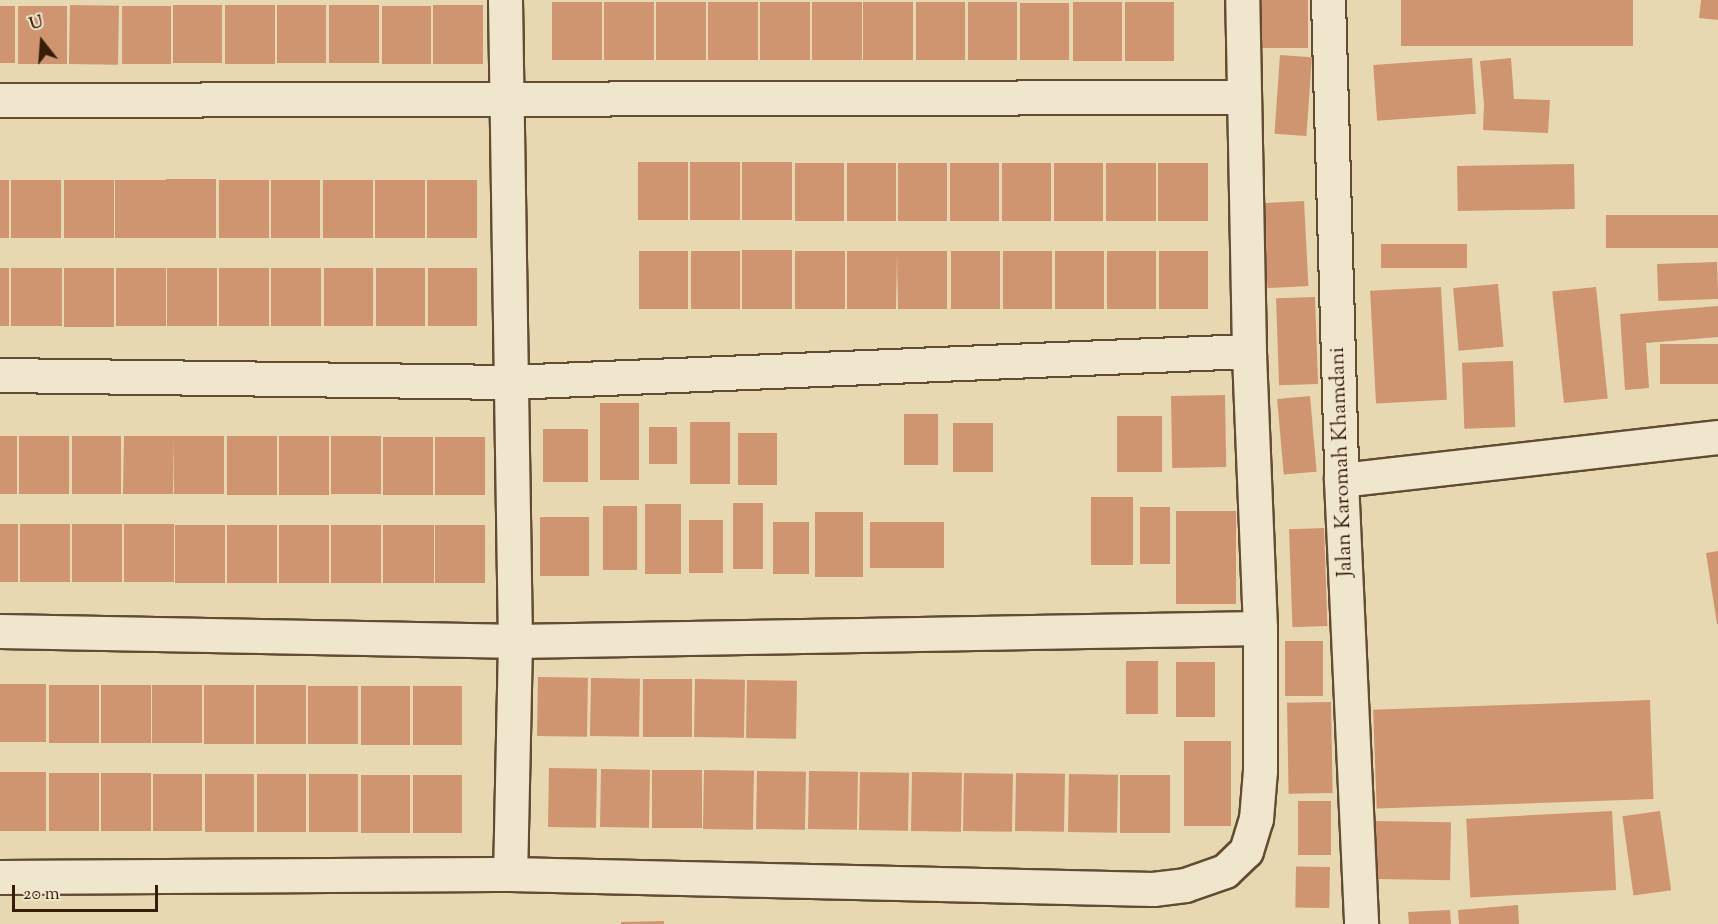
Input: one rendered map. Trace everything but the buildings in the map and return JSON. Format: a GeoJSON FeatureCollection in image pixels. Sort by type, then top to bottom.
{"type":"FeatureCollection","features":[{"type":"Feature","properties":{"kind":"street"},"geometry":{"type":"LineString","coordinates":[[505,0],[509,382],[515,641],[510,874]]}},
{"type":"Feature","properties":{"kind":"street"},"geometry":{"type":"LineString","coordinates":[[0,877],[510,874],[1153,889],[1185,885],[1225,871],[1246,851],[1256,819],[1260,770],[1260,628],[1249,351],[1242,0]]}},
{"type":"Feature","properties":{"kind":"street","name":"Jalan Karomah Khamdani"},"geometry":{"type":"LineString","coordinates":[[1328,0],[1341,480],[1361,924]]}},
{"type":"Feature","properties":{"kind":"street"},"geometry":{"type":"LineString","coordinates":[[0,100],[1244,97]]}},
{"type":"Feature","properties":{"kind":"street"},"geometry":{"type":"LineString","coordinates":[[0,375],[509,382],[1249,351]]}},
{"type":"Feature","properties":{"kind":"street"},"geometry":{"type":"LineString","coordinates":[[1341,480],[1718,436]]}},
{"type":"Feature","properties":{"kind":"street"},"geometry":{"type":"LineString","coordinates":[[0,631],[515,641],[1260,628]]}}]}
